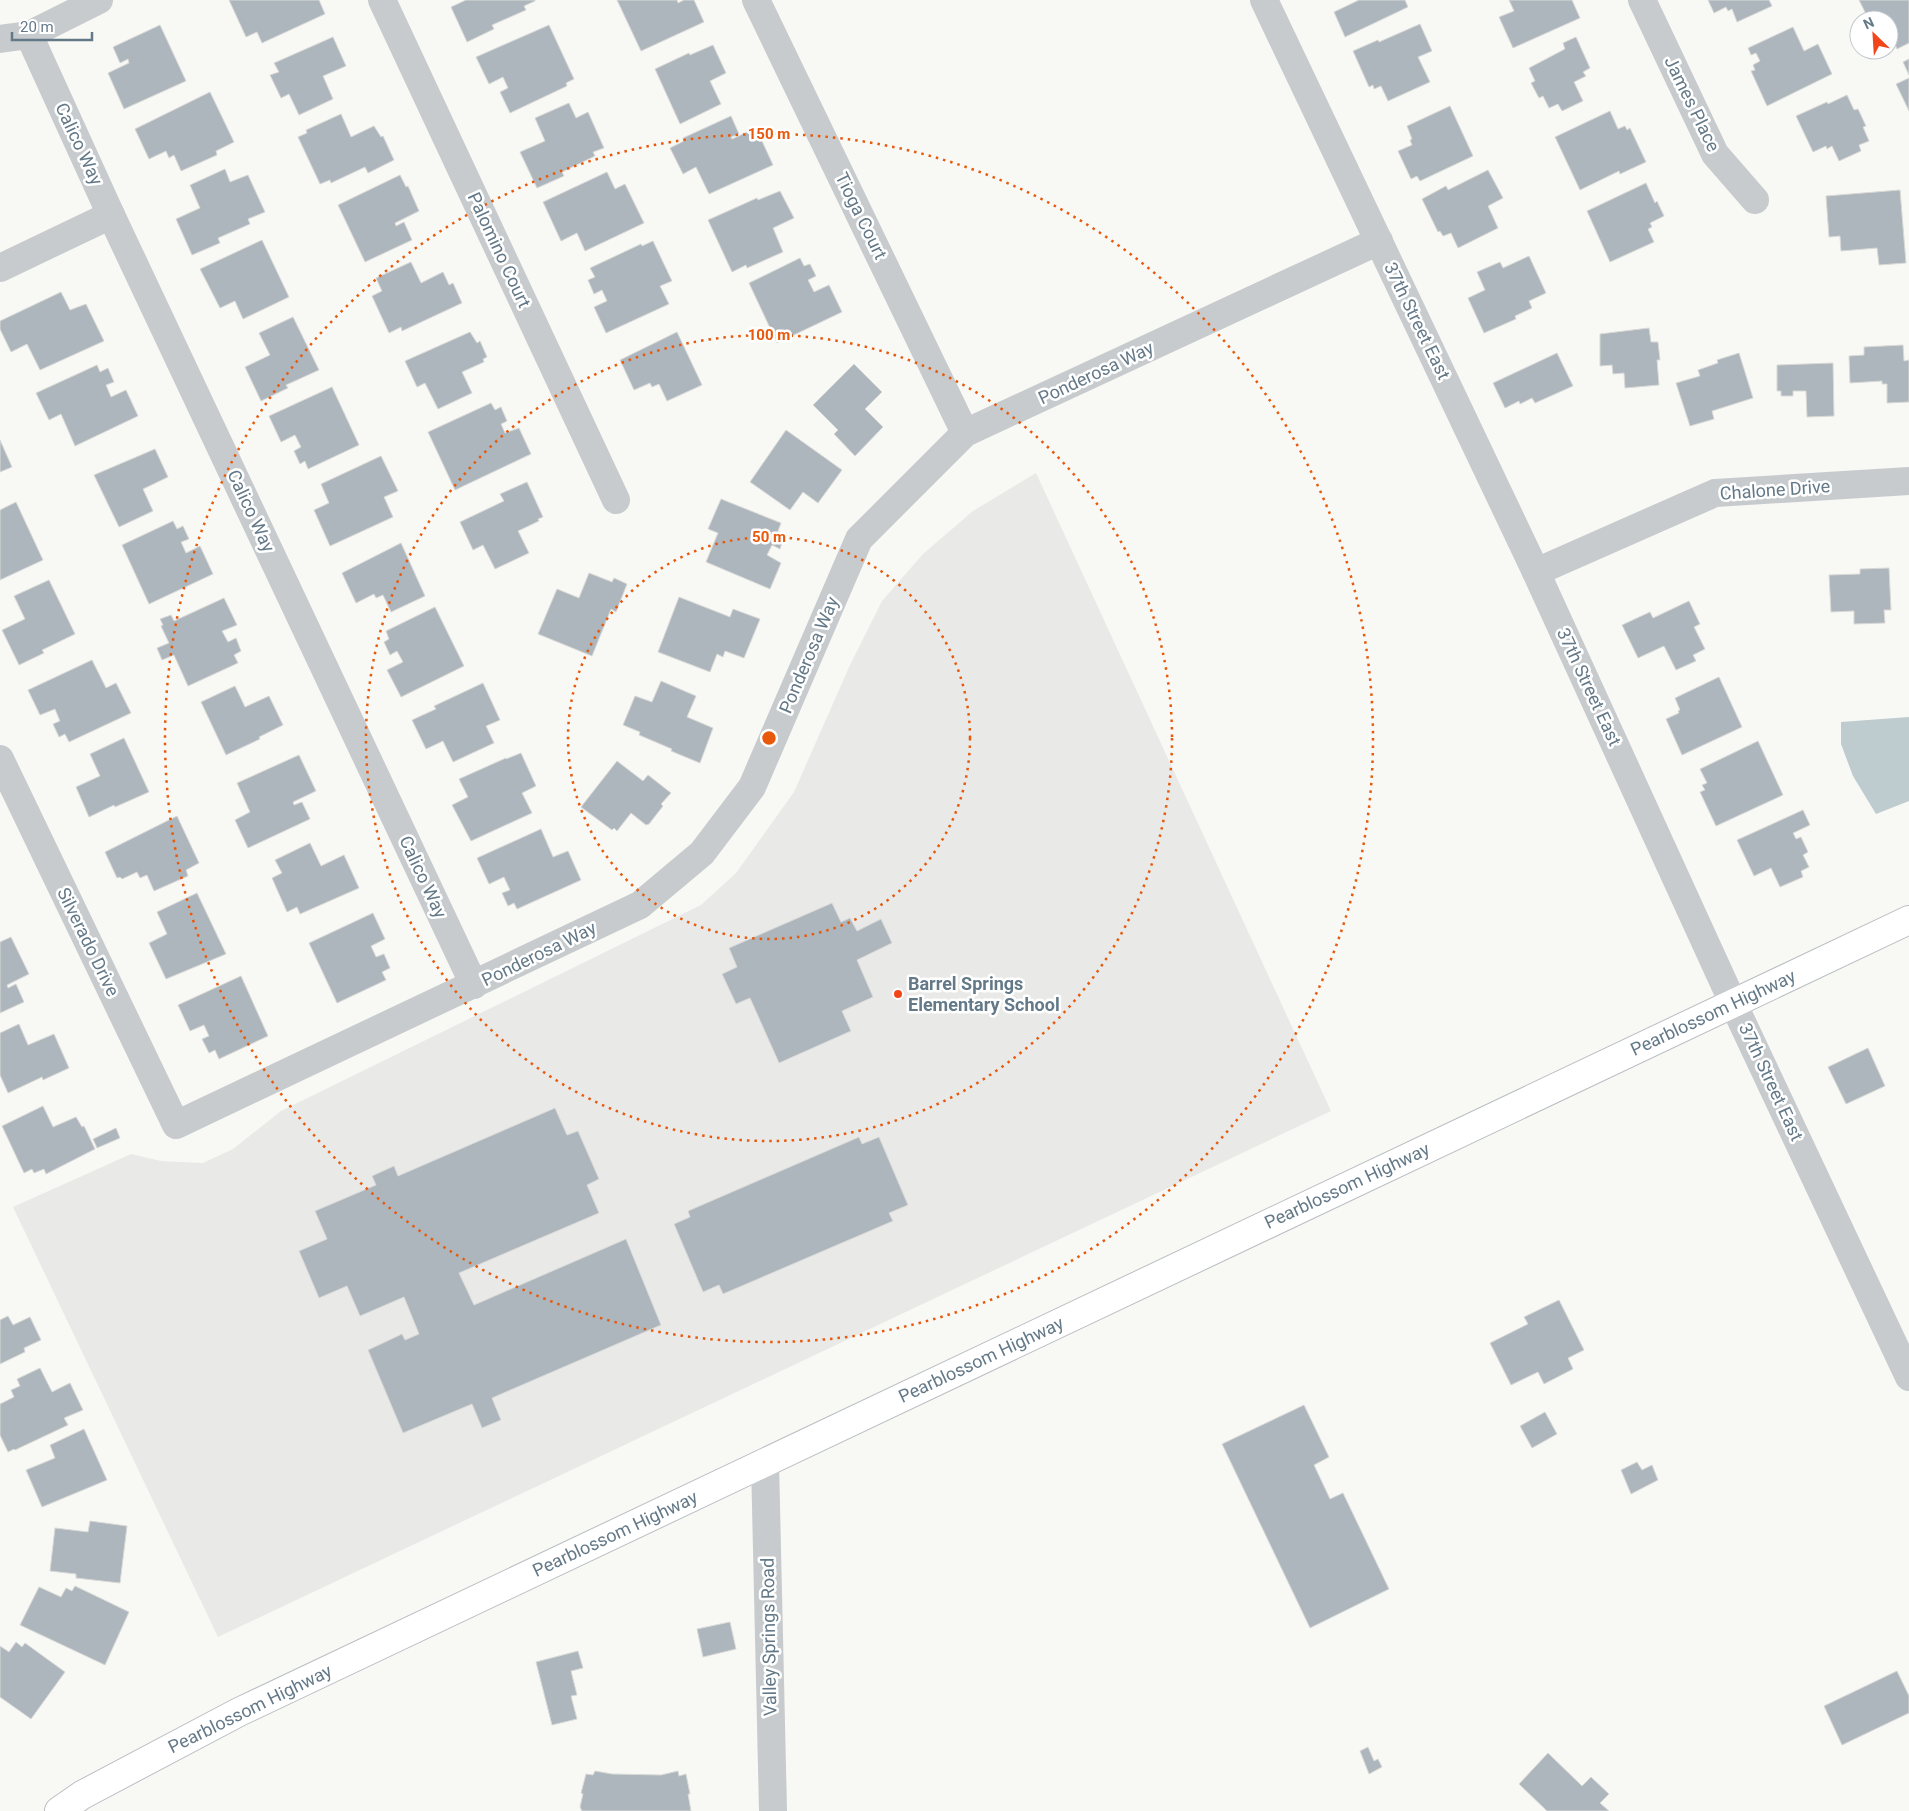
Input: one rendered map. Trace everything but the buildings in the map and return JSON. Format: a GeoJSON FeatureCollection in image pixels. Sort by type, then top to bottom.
{"type":"FeatureCollection","features":[{"type":"Feature","properties":{"kind":"main road","name":"Pearblossom Highway"},"geometry":{"type":"LineString","coordinates":[[59,1811],[82,1795],[239,1712],[1909,920]]}},
{"type":"Feature","properties":{"kind":"street"},"geometry":{"type":"LineString","coordinates":[[0,39],[29,35],[99,0]]}},
{"type":"Feature","properties":{"kind":"street","name":"Palomino Court"},"geometry":{"type":"LineString","coordinates":[[382,0],[616,500]]}},
{"type":"Feature","properties":{"kind":"street","name":"Tioga Court"},"geometry":{"type":"LineString","coordinates":[[756,0],[965,433]]}},
{"type":"Feature","properties":{"kind":"street","name":"37th Street East"},"geometry":{"type":"LineString","coordinates":[[1264,0],[1536,572],[1734,1003],[1909,1377]]}},
{"type":"Feature","properties":{"kind":"street","name":"James Place"},"geometry":{"type":"LineString","coordinates":[[1642,0],[1715,154],[1755,200]]}},
{"type":"Feature","properties":{"kind":"street","name":"Calico Way"},"geometry":{"type":"LineString","coordinates":[[29,35],[111,215],[474,985]]}},
{"type":"Feature","properties":{"kind":"street"},"geometry":{"type":"LineString","coordinates":[[0,268],[111,215]]}},
{"type":"Feature","properties":{"kind":"street","name":"Ponderosa Way"},"geometry":{"type":"LineString","coordinates":[[176,1126],[640,905],[702,852],[752,787],[860,539],[965,433],[1379,241]]}},
{"type":"Feature","properties":{"kind":"street","name":"Chalone Drive"},"geometry":{"type":"LineString","coordinates":[[1536,572],[1715,493],[1909,482]]}},
{"type":"Feature","properties":{"kind":"street","name":"Silverado Drive"},"geometry":{"type":"LineString","coordinates":[[0,760],[176,1126]]}},
{"type":"Feature","properties":{"kind":"street","name":"Valley Springs Road"},"geometry":{"type":"LineString","coordinates":[[765,1462],[773,1811]]}},
{"type":"Feature","properties":{"kind":"shaded area","name":"Barrel Springs Elementary School"},"geometry":{"type":"Polygon","coordinates":[[[1036,473],[1331,1111],[218,1637],[13,1207],[131,1154],[161,1161],[203,1163],[233,1149],[281,1111],[701,905],[736,873],[794,792],[850,665],[882,601],[923,554],[973,511],[1036,473]]]}},
{"type":"Feature","properties":{"kind":"shaded area"},"geometry":{"type":"Polygon","coordinates":[[[1909,717],[1909,801],[1876,814],[1853,776],[1841,744],[1841,722],[1909,717]]]}},
{"type":"Feature","properties":{"kind":"place","name":"Barrel Springs Elementary School"},"geometry":{"type":"Point","coordinates":[898,994]}}]}
